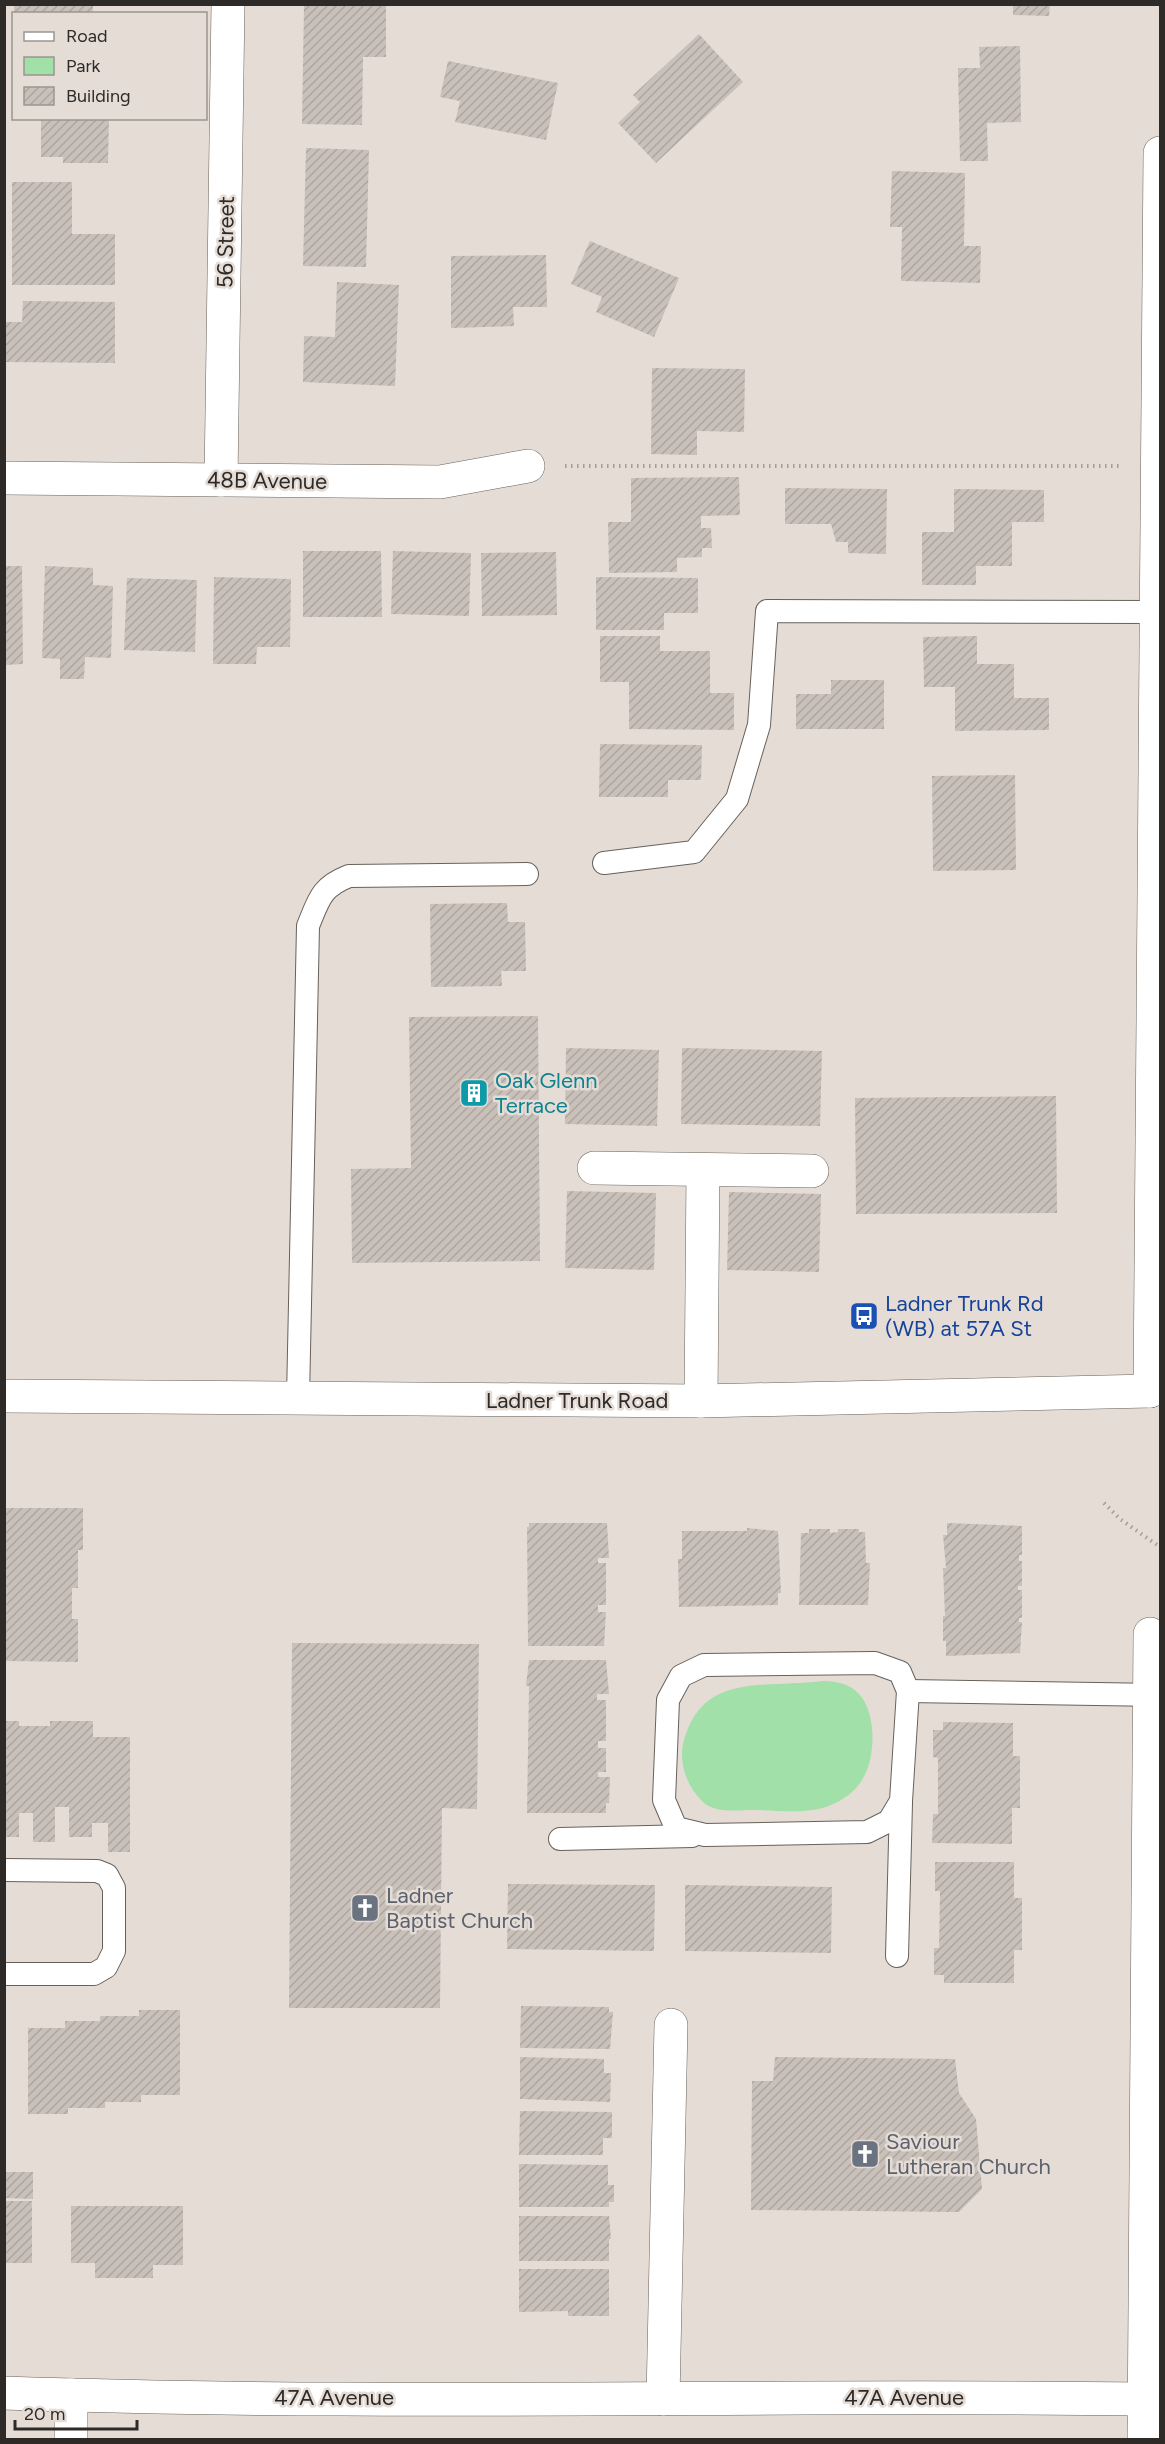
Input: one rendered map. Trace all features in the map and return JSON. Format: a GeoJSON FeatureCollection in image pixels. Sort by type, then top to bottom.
{"type":"FeatureCollection","features":[{"type":"Feature","properties":{"kind":"street","name":"56 Street"},"geometry":{"type":"LineString","coordinates":[[221,480],[228,4]]}},
{"type":"Feature","properties":{"kind":"street"},"geometry":{"type":"LineString","coordinates":[[1157,1392],[1159,597],[1157,466],[1161,153]]}},
{"type":"Feature","properties":{"kind":"street","name":"48B Avenue"},"geometry":{"type":"LineString","coordinates":[[4,478],[440,482],[528,466]]}},
{"type":"Feature","properties":{"kind":"street"},"geometry":{"type":"LineString","coordinates":[[594,1168],[812,1170]]}},
{"type":"Feature","properties":{"kind":"street"},"geometry":{"type":"LineString","coordinates":[[701,1401],[703,1170]]}},
{"type":"Feature","properties":{"kind":"street","name":"Ladner Trunk Road"},"geometry":{"type":"LineString","coordinates":[[4,1396],[701,1401],[1157,1392]]}},
{"type":"Feature","properties":{"kind":"street"},"geometry":{"type":"LineString","coordinates":[[1144,2439],[1155,1695],[1150,1634]]}},
{"type":"Feature","properties":{"kind":"street"},"geometry":{"type":"LineString","coordinates":[[663,2398],[671,2025]]}},
{"type":"Feature","properties":{"kind":"street","name":"47A Avenue"},"geometry":{"type":"LineString","coordinates":[[4,2393],[663,2398],[963,2396],[1144,2399]]}},
{"type":"Feature","properties":{"kind":"street"},"geometry":{"type":"LineString","coordinates":[[71,2395],[71,2439]]}},
{"type":"Feature","properties":{"kind":"lane"},"geometry":{"type":"LineString","coordinates":[[604,863],[694,852],[737,799],[759,725],[767,610],[1159,597]]}},
{"type":"Feature","properties":{"kind":"lane"},"geometry":{"type":"LineString","coordinates":[[298,1398],[308,926],[318,901],[330,883],[349,876],[527,874]]}},
{"type":"Feature","properties":{"kind":"lane"},"geometry":{"type":"LineString","coordinates":[[705,1835],[676,1828],[664,1800],[668,1700],[681,1676],[704,1665],[875,1663],[900,1672],[908,1691],[901,1801],[897,1956]]}},
{"type":"Feature","properties":{"kind":"lane"},"geometry":{"type":"LineString","coordinates":[[908,1691],[1155,1695]]}},
{"type":"Feature","properties":{"kind":"lane"},"geometry":{"type":"LineString","coordinates":[[560,1839],[867,1832],[889,1821],[901,1801]]}},
{"type":"Feature","properties":{"kind":"lane"},"geometry":{"type":"LineString","coordinates":[[4,1870],[97,1871],[107,1875],[114,1888],[114,1951],[106,1967],[94,1974],[4,1974]]}},
{"type":"Feature","properties":{"kind":"path"},"geometry":{"type":"LineString","coordinates":[[528,466],[1157,466]]}},
{"type":"Feature","properties":{"kind":"path"},"geometry":{"type":"LineString","coordinates":[[1104,1503],[1120,1519],[1161,1546]]}},
{"type":"Feature","properties":{"kind":"green space"},"geometry":{"type":"Polygon","coordinates":[[[822,1681],[837,1682],[851,1687],[865,1702],[869,1712],[872,1724],[872,1749],[867,1771],[856,1788],[831,1805],[803,1811],[720,1810],[702,1801],[692,1789],[685,1775],[682,1752],[692,1720],[704,1704],[720,1694],[738,1688],[822,1681]]]}},
{"type":"Feature","properties":{"kind":"building"},"geometry":{"type":"Polygon","coordinates":[[[14,4],[93,6],[93,12],[14,12],[14,4]]]}},
{"type":"Feature","properties":{"kind":"building"},"geometry":{"type":"Polygon","coordinates":[[[1013,4],[1050,4],[1049,16],[1013,15],[1013,4]]]}},
{"type":"Feature","properties":{"kind":"building"},"geometry":{"type":"Polygon","coordinates":[[[304,5],[386,5],[386,57],[363,57],[362,125],[302,124],[304,5]]]}},
{"type":"Feature","properties":{"kind":"building"},"geometry":{"type":"Polygon","coordinates":[[[699,34],[743,82],[656,163],[618,123],[640,102],[633,95],[699,34]]]}},
{"type":"Feature","properties":{"kind":"building"},"geometry":{"type":"Polygon","coordinates":[[[1020,46],[1021,122],[987,123],[988,161],[960,161],[958,68],[980,68],[979,47],[1020,46]]]}},
{"type":"Feature","properties":{"kind":"building"},"geometry":{"type":"Polygon","coordinates":[[[448,61],[558,83],[546,140],[455,122],[460,101],[440,97],[448,61]]]}},
{"type":"Feature","properties":{"kind":"building"},"geometry":{"type":"Polygon","coordinates":[[[41,120],[109,120],[108,163],[63,163],[63,157],[41,157],[41,120]]]}},
{"type":"Feature","properties":{"kind":"building"},"geometry":{"type":"Polygon","coordinates":[[[306,148],[369,150],[366,267],[303,266],[306,148]]]}},
{"type":"Feature","properties":{"kind":"building"},"geometry":{"type":"Polygon","coordinates":[[[892,171],[965,173],[964,246],[981,246],[980,283],[901,281],[902,227],[890,227],[892,171]]]}},
{"type":"Feature","properties":{"kind":"building"},"geometry":{"type":"Polygon","coordinates":[[[12,182],[72,182],[72,234],[115,234],[115,285],[12,285],[12,182]]]}},
{"type":"Feature","properties":{"kind":"building"},"geometry":{"type":"Polygon","coordinates":[[[590,241],[679,278],[654,337],[596,312],[602,297],[571,284],[590,241]]]}},
{"type":"Feature","properties":{"kind":"building"},"geometry":{"type":"Polygon","coordinates":[[[546,255],[547,307],[513,307],[514,326],[451,328],[451,256],[546,255]]]}},
{"type":"Feature","properties":{"kind":"building"},"geometry":{"type":"Polygon","coordinates":[[[337,282],[399,285],[395,386],[303,382],[304,336],[335,337],[337,282]]]}},
{"type":"Feature","properties":{"kind":"building"},"geometry":{"type":"Polygon","coordinates":[[[23,301],[115,302],[115,363],[4,362],[4,322],[22,322],[23,301]]]}},
{"type":"Feature","properties":{"kind":"building"},"geometry":{"type":"Polygon","coordinates":[[[652,368],[745,369],[744,432],[697,431],[697,455],[651,454],[652,368]]]}},
{"type":"Feature","properties":{"kind":"building"},"geometry":{"type":"Polygon","coordinates":[[[739,477],[740,515],[701,516],[701,528],[711,528],[712,548],[702,548],[702,557],[677,558],[677,572],[609,573],[608,522],[631,522],[631,478],[739,477]]]}},
{"type":"Feature","properties":{"kind":"building"},"geometry":{"type":"Polygon","coordinates":[[[785,488],[887,489],[886,554],[848,553],[848,542],[836,542],[831,524],[785,524],[785,488]]]}},
{"type":"Feature","properties":{"kind":"building"},"geometry":{"type":"Polygon","coordinates":[[[954,489],[1044,490],[1044,522],[1012,522],[1012,566],[976,566],[976,585],[922,585],[922,532],[954,532],[954,489]]]}},
{"type":"Feature","properties":{"kind":"building"},"geometry":{"type":"Polygon","coordinates":[[[303,551],[381,551],[382,617],[303,617],[303,551]]]}},
{"type":"Feature","properties":{"kind":"building"},"geometry":{"type":"Polygon","coordinates":[[[393,551],[471,553],[469,616],[391,614],[393,551]]]}},
{"type":"Feature","properties":{"kind":"building"},"geometry":{"type":"Polygon","coordinates":[[[556,552],[557,615],[482,616],[481,553],[556,552]]]}},
{"type":"Feature","properties":{"kind":"building"},"geometry":{"type":"Polygon","coordinates":[[[4,566],[22,566],[23,664],[4,665],[4,566]]]}},
{"type":"Feature","properties":{"kind":"building"},"geometry":{"type":"Polygon","coordinates":[[[45,566],[93,568],[93,585],[113,586],[111,658],[85,657],[84,679],[60,679],[60,659],[42,658],[45,566]]]}},
{"type":"Feature","properties":{"kind":"building"},"geometry":{"type":"Polygon","coordinates":[[[214,577],[291,579],[290,647],[257,647],[256,664],[213,664],[214,577]]]}},
{"type":"Feature","properties":{"kind":"building"},"geometry":{"type":"Polygon","coordinates":[[[596,577],[698,578],[698,613],[664,613],[664,630],[596,630],[596,577]]]}},
{"type":"Feature","properties":{"kind":"building"},"geometry":{"type":"Polygon","coordinates":[[[127,578],[197,580],[195,652],[124,650],[127,578]]]}},
{"type":"Feature","properties":{"kind":"building"},"geometry":{"type":"Polygon","coordinates":[[[600,636],[660,636],[660,651],[710,651],[710,693],[734,693],[734,730],[629,729],[629,682],[600,682],[600,636]]]}},
{"type":"Feature","properties":{"kind":"building"},"geometry":{"type":"Polygon","coordinates":[[[977,636],[977,664],[1014,664],[1014,698],[1049,698],[1049,730],[955,731],[955,687],[924,687],[923,637],[977,636]]]}},
{"type":"Feature","properties":{"kind":"building"},"geometry":{"type":"Polygon","coordinates":[[[831,680],[884,680],[884,729],[796,729],[796,694],[831,694],[831,680]]]}},
{"type":"Feature","properties":{"kind":"building"},"geometry":{"type":"Polygon","coordinates":[[[600,744],[702,745],[701,780],[668,780],[668,797],[599,797],[600,744]]]}},
{"type":"Feature","properties":{"kind":"building"},"geometry":{"type":"Polygon","coordinates":[[[1015,775],[1016,870],[933,871],[932,776],[1015,775]]]}},
{"type":"Feature","properties":{"kind":"building"},"geometry":{"type":"Polygon","coordinates":[[[507,903],[508,922],[525,922],[526,971],[501,971],[502,986],[431,987],[430,904],[507,903]]]}},
{"type":"Feature","properties":{"kind":"building","name":"Oak Glenn Terrace"},"geometry":{"type":"Polygon","coordinates":[[[538,1016],[540,1261],[352,1263],[351,1169],[411,1168],[409,1017],[538,1016]]]}},
{"type":"Feature","properties":{"kind":"building"},"geometry":{"type":"Polygon","coordinates":[[[566,1048],[659,1050],[657,1126],[565,1124],[566,1048]]]}},
{"type":"Feature","properties":{"kind":"building"},"geometry":{"type":"Polygon","coordinates":[[[682,1048],[822,1051],[820,1126],[681,1124],[682,1048]]]}},
{"type":"Feature","properties":{"kind":"building"},"geometry":{"type":"Polygon","coordinates":[[[1056,1096],[1057,1213],[856,1214],[855,1098],[1056,1096]]]}},
{"type":"Feature","properties":{"kind":"building"},"geometry":{"type":"Polygon","coordinates":[[[567,1191],[656,1193],[654,1270],[565,1268],[567,1191]]]}},
{"type":"Feature","properties":{"kind":"building"},"geometry":{"type":"Polygon","coordinates":[[[729,1192],[821,1194],[819,1272],[727,1270],[729,1192]]]}},
{"type":"Feature","properties":{"kind":"building"},"geometry":{"type":"Polygon","coordinates":[[[5,1508],[83,1508],[83,1550],[78,1550],[78,1588],[72,1588],[72,1619],[78,1619],[78,1662],[5,1661],[5,1508]]]}},
{"type":"Feature","properties":{"kind":"building"},"geometry":{"type":"Polygon","coordinates":[[[529,1523],[607,1523],[609,1558],[598,1558],[598,1563],[606,1563],[606,1605],[598,1605],[598,1612],[606,1612],[604,1646],[528,1646],[527,1527],[529,1523]]]}},
{"type":"Feature","properties":{"kind":"building"},"geometry":{"type":"Polygon","coordinates":[[[947,1523],[1022,1526],[1022,1555],[1019,1555],[1019,1561],[1022,1561],[1022,1586],[1018,1586],[1018,1590],[1022,1590],[1022,1618],[1019,1618],[1019,1622],[1022,1622],[1020,1653],[946,1656],[946,1641],[943,1641],[943,1616],[945,1616],[943,1568],[946,1568],[943,1535],[947,1535],[947,1523]]]}},
{"type":"Feature","properties":{"kind":"building"},"geometry":{"type":"Polygon","coordinates":[[[747,1528],[778,1531],[781,1593],[778,1593],[778,1605],[679,1607],[678,1559],[682,1559],[682,1531],[747,1531],[747,1528]]]}},
{"type":"Feature","properties":{"kind":"building"},"geometry":{"type":"Polygon","coordinates":[[[809,1529],[830,1529],[830,1533],[838,1532],[838,1529],[859,1529],[859,1532],[865,1532],[866,1563],[870,1563],[868,1605],[799,1605],[801,1533],[809,1533],[809,1529]]]}},
{"type":"Feature","properties":{"kind":"building","name":"Ladner Baptist Church"},"geometry":{"type":"Polygon","coordinates":[[[292,1643],[479,1644],[477,1809],[442,1808],[440,2008],[289,2008],[292,1643]]]}},
{"type":"Feature","properties":{"kind":"building"},"geometry":{"type":"Polygon","coordinates":[[[529,1660],[606,1660],[609,1694],[597,1694],[597,1700],[606,1700],[606,1741],[598,1741],[598,1748],[606,1748],[606,1772],[598,1772],[598,1777],[610,1777],[609,1803],[606,1803],[606,1813],[527,1813],[529,1686],[526,1686],[529,1660]]]}},
{"type":"Feature","properties":{"kind":"building"},"geometry":{"type":"Polygon","coordinates":[[[4,1721],[19,1721],[19,1726],[50,1726],[50,1721],[93,1721],[93,1737],[130,1737],[130,1852],[108,1852],[108,1823],[92,1823],[92,1837],[69,1837],[69,1807],[55,1807],[55,1842],[33,1842],[33,1813],[19,1813],[19,1837],[4,1837],[4,1721]]]}},
{"type":"Feature","properties":{"kind":"building"},"geometry":{"type":"Polygon","coordinates":[[[943,1722],[1013,1723],[1013,1756],[1020,1756],[1020,1808],[1012,1808],[1012,1844],[932,1843],[933,1814],[938,1814],[938,1758],[933,1757],[933,1730],[943,1730],[943,1722]]]}},
{"type":"Feature","properties":{"kind":"building"},"geometry":{"type":"Polygon","coordinates":[[[935,1862],[1014,1862],[1014,1898],[1022,1898],[1022,1950],[1014,1950],[1014,1983],[944,1983],[944,1975],[934,1975],[934,1948],[939,1948],[940,1891],[935,1891],[935,1862]]]}},
{"type":"Feature","properties":{"kind":"building"},"geometry":{"type":"Polygon","coordinates":[[[508,1884],[655,1885],[654,1951],[507,1949],[508,1884]]]}},
{"type":"Feature","properties":{"kind":"building"},"geometry":{"type":"Polygon","coordinates":[[[685,1885],[832,1887],[831,1953],[685,1951],[685,1885]]]}},
{"type":"Feature","properties":{"kind":"building"},"geometry":{"type":"Polygon","coordinates":[[[521,2006],[609,2007],[609,2012],[613,2012],[610,2049],[520,2048],[521,2006]]]}},
{"type":"Feature","properties":{"kind":"building"},"geometry":{"type":"Polygon","coordinates":[[[139,2010],[180,2010],[180,2095],[141,2095],[141,2102],[105,2102],[105,2108],[68,2108],[68,2114],[28,2114],[28,2028],[65,2028],[65,2021],[100,2021],[100,2016],[139,2016],[139,2010]]]}},
{"type":"Feature","properties":{"kind":"building"},"geometry":{"type":"Polygon","coordinates":[[[520,2057],[604,2059],[604,2073],[611,2073],[610,2102],[520,2099],[520,2057]]]}},
{"type":"Feature","properties":{"kind":"building","name":"Saviour Lutheran Church"},"geometry":{"type":"Polygon","coordinates":[[[775,2057],[955,2059],[959,2093],[976,2119],[982,2189],[959,2212],[751,2210],[752,2081],[773,2081],[775,2057]]]}},
{"type":"Feature","properties":{"kind":"building"},"geometry":{"type":"Polygon","coordinates":[[[520,2111],[612,2112],[612,2138],[603,2138],[603,2155],[519,2155],[520,2111]]]}},
{"type":"Feature","properties":{"kind":"building"},"geometry":{"type":"Polygon","coordinates":[[[519,2164],[608,2165],[608,2185],[614,2185],[614,2202],[609,2202],[609,2207],[519,2207],[519,2164]]]}},
{"type":"Feature","properties":{"kind":"building"},"geometry":{"type":"Polygon","coordinates":[[[4,2172],[33,2172],[33,2199],[4,2198],[4,2172]]]}},
{"type":"Feature","properties":{"kind":"building"},"geometry":{"type":"Polygon","coordinates":[[[4,2201],[32,2201],[32,2263],[4,2263],[4,2201]]]}},
{"type":"Feature","properties":{"kind":"building"},"geometry":{"type":"Polygon","coordinates":[[[71,2206],[183,2206],[183,2265],[153,2265],[153,2278],[95,2278],[95,2263],[71,2263],[71,2206]]]}},
{"type":"Feature","properties":{"kind":"building"},"geometry":{"type":"Polygon","coordinates":[[[519,2216],[609,2216],[611,2239],[609,2239],[609,2261],[519,2261],[519,2216]]]}},
{"type":"Feature","properties":{"kind":"building"},"geometry":{"type":"Polygon","coordinates":[[[519,2269],[609,2269],[609,2316],[568,2316],[568,2311],[519,2312],[519,2269]]]}},
{"type":"Feature","properties":{"kind":"place","name":"Oak Glenn Terrace"},"geometry":{"type":"Point","coordinates":[474,1093]}},
{"type":"Feature","properties":{"kind":"place","name":"Ladner Trunk Rd (WB) at 57A St"},"geometry":{"type":"Point","coordinates":[864,1316]}},
{"type":"Feature","properties":{"kind":"place","name":"Ladner Baptist Church"},"geometry":{"type":"Point","coordinates":[365,1908]}},
{"type":"Feature","properties":{"kind":"place","name":"Saviour Lutheran Church"},"geometry":{"type":"Point","coordinates":[865,2154]}}]}
